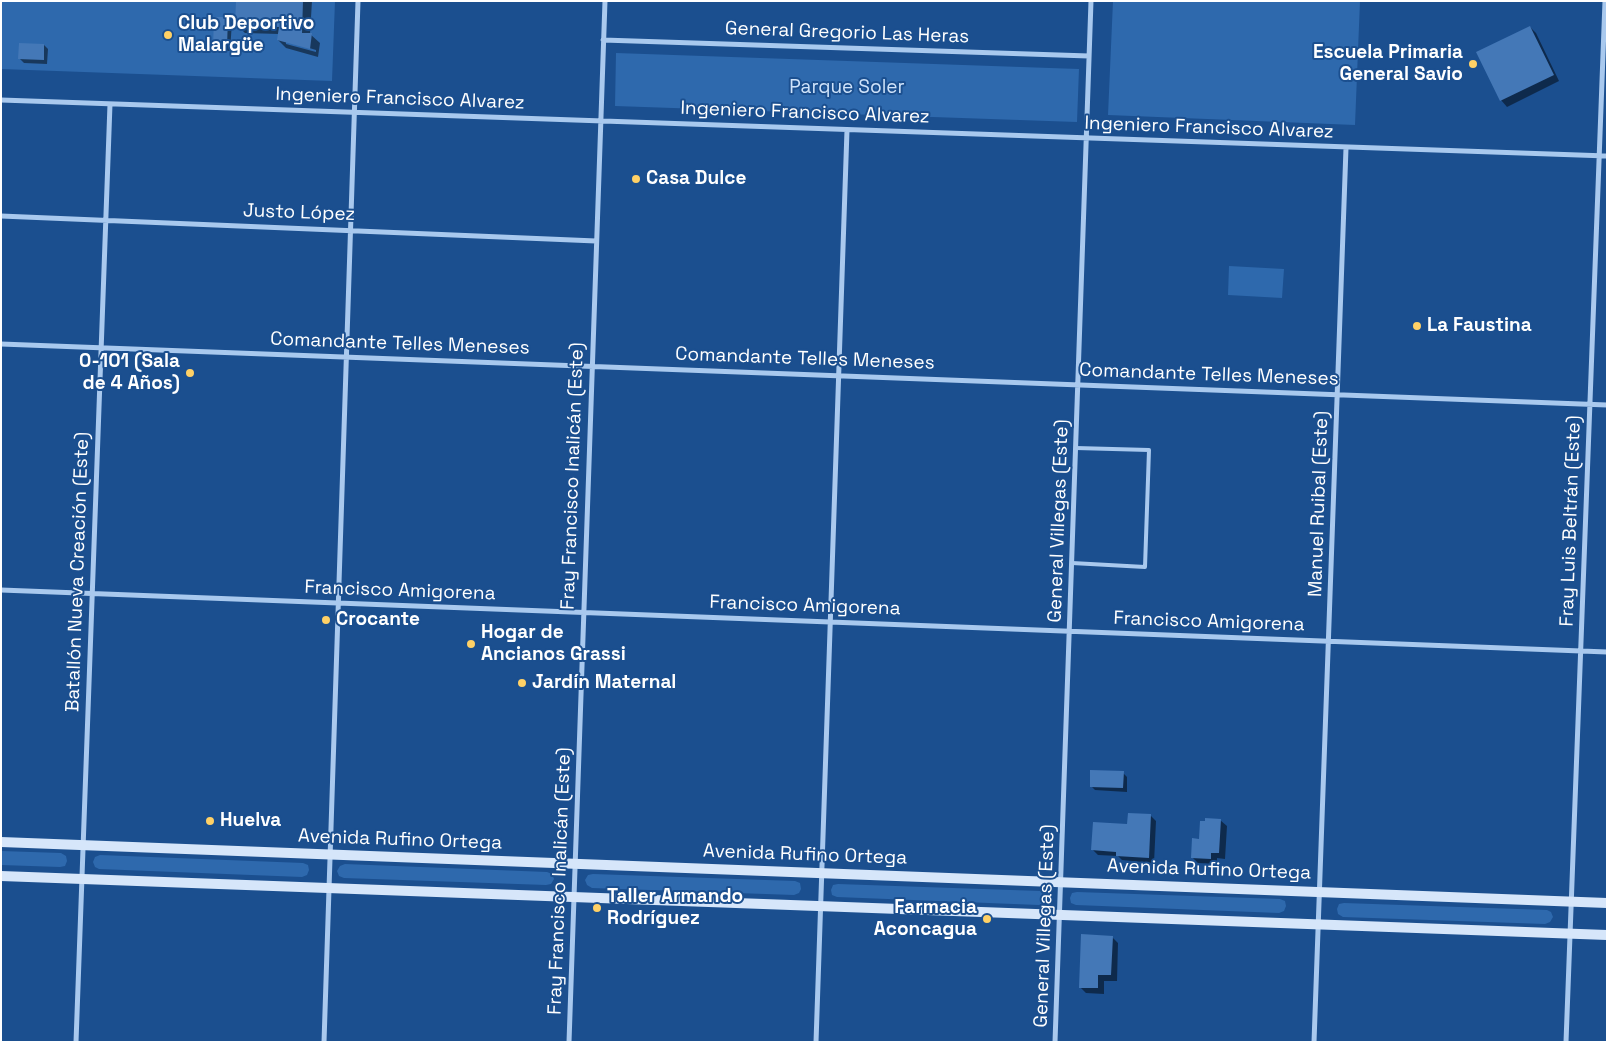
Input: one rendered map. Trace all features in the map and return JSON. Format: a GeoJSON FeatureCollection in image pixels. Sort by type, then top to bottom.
{"type":"FeatureCollection","features":[{"type":"Feature","properties":{"kind":"main road","name":"Avenida Rufino Ortega"},"geometry":{"type":"LineString","coordinates":[[1,842],[1607,903]]}},
{"type":"Feature","properties":{"kind":"main road"},"geometry":{"type":"LineString","coordinates":[[1,876],[1607,935]]}},
{"type":"Feature","properties":{"kind":"street"},"geometry":{"type":"LineString","coordinates":[[324,1042],[358,1]]}},
{"type":"Feature","properties":{"kind":"street","name":"Fray Francisco Inalicán (Este)"},"geometry":{"type":"LineString","coordinates":[[569,1042],[605,1]]}},
{"type":"Feature","properties":{"kind":"street","name":"General Villegas (Este)"},"geometry":{"type":"LineString","coordinates":[[1055,1042],[1061,915],[1091,1]]}},
{"type":"Feature","properties":{"kind":"street","name":"Fray Luis Beltrán (Este)"},"geometry":{"type":"LineString","coordinates":[[1566,1042],[1599,156],[1605,70],[1605,1]]}},
{"type":"Feature","properties":{"kind":"street","name":"General Gregorio Las Heras"},"geometry":{"type":"LineString","coordinates":[[603,40],[1089,56]]}},
{"type":"Feature","properties":{"kind":"street","name":"Ingeniero Francisco Alvarez"},"geometry":{"type":"LineString","coordinates":[[1,100],[1607,156]]}},
{"type":"Feature","properties":{"kind":"street","name":"Batallón Nueva Creación (Este)"},"geometry":{"type":"LineString","coordinates":[[76,1042],[110,104]]}},
{"type":"Feature","properties":{"kind":"street"},"geometry":{"type":"LineString","coordinates":[[816,1042],[847,130]]}},
{"type":"Feature","properties":{"kind":"street","name":"Manuel Ruibal (Este)"},"geometry":{"type":"LineString","coordinates":[[1314,1042],[1346,148]]}},
{"type":"Feature","properties":{"kind":"street","name":"Justo López"},"geometry":{"type":"LineString","coordinates":[[1,216],[596,240]]}},
{"type":"Feature","properties":{"kind":"street","name":"Comandante Telles Meneses"},"geometry":{"type":"LineString","coordinates":[[1,344],[1607,405]]}},
{"type":"Feature","properties":{"kind":"street","name":"Francisco Amigorena"},"geometry":{"type":"LineString","coordinates":[[1,590],[1607,652]]}},
{"type":"Feature","properties":{"kind":"lane"},"geometry":{"type":"LineString","coordinates":[[1072,563],[1145,567],[1149,450],[1076,448]]}},
{"type":"Feature","properties":{"kind":"green space","name":"Club Deportivo Malargüe"},"geometry":{"type":"Polygon","coordinates":[[[1,1],[335,1],[332,81],[1,69],[1,1]]]}},
{"type":"Feature","properties":{"kind":"green space"},"geometry":{"type":"Polygon","coordinates":[[[1113,1],[1360,1],[1355,125],[1108,115],[1113,1]]]}},
{"type":"Feature","properties":{"kind":"green space","name":"Parque Soler"},"geometry":{"type":"Polygon","coordinates":[[[616,53],[1079,69],[1077,122],[615,106],[616,53]]]}},
{"type":"Feature","properties":{"kind":"green space"},"geometry":{"type":"Polygon","coordinates":[[[1229,266],[1284,269],[1282,298],[1228,295],[1229,266]]]}},
{"type":"Feature","properties":{"kind":"green space"},"geometry":{"type":"Polygon","coordinates":[[[1,851],[61,853],[66,856],[67,861],[65,866],[60,867],[1,865],[1,851]]]}},
{"type":"Feature","properties":{"kind":"green space"},"geometry":{"type":"Polygon","coordinates":[[[100,855],[303,863],[308,865],[309,870],[307,875],[302,877],[99,869],[95,867],[93,862],[95,857],[100,855]]]}},
{"type":"Feature","properties":{"kind":"green space"},"geometry":{"type":"Polygon","coordinates":[[[345,864],[547,872],[552,874],[554,879],[551,884],[546,885],[344,878],[339,876],[337,871],[340,866],[345,864]]]}},
{"type":"Feature","properties":{"kind":"green space"},"geometry":{"type":"Polygon","coordinates":[[[588,875],[795,881],[800,883],[801,889],[799,893],[794,895],[592,888],[587,885],[585,880],[588,875]]]}},
{"type":"Feature","properties":{"kind":"green space"},"geometry":{"type":"Polygon","coordinates":[[[833,885],[1040,891],[1045,893],[1047,898],[1044,903],[1039,905],[837,897],[832,895],[831,890],[833,885]]]}},
{"type":"Feature","properties":{"kind":"green space"},"geometry":{"type":"Polygon","coordinates":[[[1072,893],[1280,899],[1285,901],[1286,906],[1284,911],[1279,913],[1076,905],[1071,903],[1070,898],[1072,893]]]}},
{"type":"Feature","properties":{"kind":"green space"},"geometry":{"type":"Polygon","coordinates":[[[1339,904],[1547,910],[1551,912],[1553,917],[1550,922],[1545,924],[1343,917],[1338,914],[1337,909],[1339,904]]]}},
{"type":"Feature","properties":{"kind":"building"},"geometry":{"type":"Polygon","coordinates":[[[236,1],[303,1],[302,33],[312,33],[310,49],[277,40],[279,27],[235,25],[236,1]]]}},
{"type":"Feature","properties":{"kind":"building"},"geometry":{"type":"Polygon","coordinates":[[[214,17],[228,17],[227,47],[213,47],[214,17]]]}},
{"type":"Feature","properties":{"kind":"building"},"geometry":{"type":"Polygon","coordinates":[[[1530,26],[1554,75],[1500,101],[1476,52],[1530,26]]]}},
{"type":"Feature","properties":{"kind":"building"},"geometry":{"type":"Polygon","coordinates":[[[19,43],[44,44],[44,60],[18,59],[19,43]]]}},
{"type":"Feature","properties":{"kind":"building"},"geometry":{"type":"Polygon","coordinates":[[[1090,770],[1124,771],[1123,788],[1090,787],[1090,770]]]}},
{"type":"Feature","properties":{"kind":"building"},"geometry":{"type":"Polygon","coordinates":[[[1128,813],[1151,814],[1149,858],[1116,856],[1116,852],[1091,850],[1093,822],[1127,824],[1128,813]]]}},
{"type":"Feature","properties":{"kind":"building"},"geometry":{"type":"Polygon","coordinates":[[[1205,818],[1221,819],[1219,853],[1211,853],[1211,859],[1191,858],[1192,838],[1199,839],[1200,821],[1205,821],[1205,818]]]}},
{"type":"Feature","properties":{"kind":"building"},"geometry":{"type":"Polygon","coordinates":[[[1081,934],[1113,936],[1111,975],[1098,975],[1098,988],[1079,988],[1081,934]]]}},
{"type":"Feature","properties":{"kind":"place","name":"Club Deportivo Malargüe"},"geometry":{"type":"Point","coordinates":[168,35]}},
{"type":"Feature","properties":{"kind":"place","name":"Escuela Primaria General Savio"},"geometry":{"type":"Point","coordinates":[1473,64]}},
{"type":"Feature","properties":{"kind":"place","name":"Casa Dulce"},"geometry":{"type":"Point","coordinates":[636,179]}},
{"type":"Feature","properties":{"kind":"place","name":"La Faustina"},"geometry":{"type":"Point","coordinates":[1417,326]}},
{"type":"Feature","properties":{"kind":"place","name":"0-101 (Sala de 4 Años)"},"geometry":{"type":"Point","coordinates":[190,373]}},
{"type":"Feature","properties":{"kind":"place","name":"Crocante"},"geometry":{"type":"Point","coordinates":[326,620]}},
{"type":"Feature","properties":{"kind":"place","name":"Hogar de Ancianos Grassi"},"geometry":{"type":"Point","coordinates":[471,644]}},
{"type":"Feature","properties":{"kind":"place","name":"Jardín Maternal"},"geometry":{"type":"Point","coordinates":[522,683]}},
{"type":"Feature","properties":{"kind":"place","name":"Huelva"},"geometry":{"type":"Point","coordinates":[210,821]}},
{"type":"Feature","properties":{"kind":"place","name":"Taller Armando Rodríguez"},"geometry":{"type":"Point","coordinates":[597,908]}},
{"type":"Feature","properties":{"kind":"place","name":"Farmacia Aconcagua"},"geometry":{"type":"Point","coordinates":[987,919]}}]}
